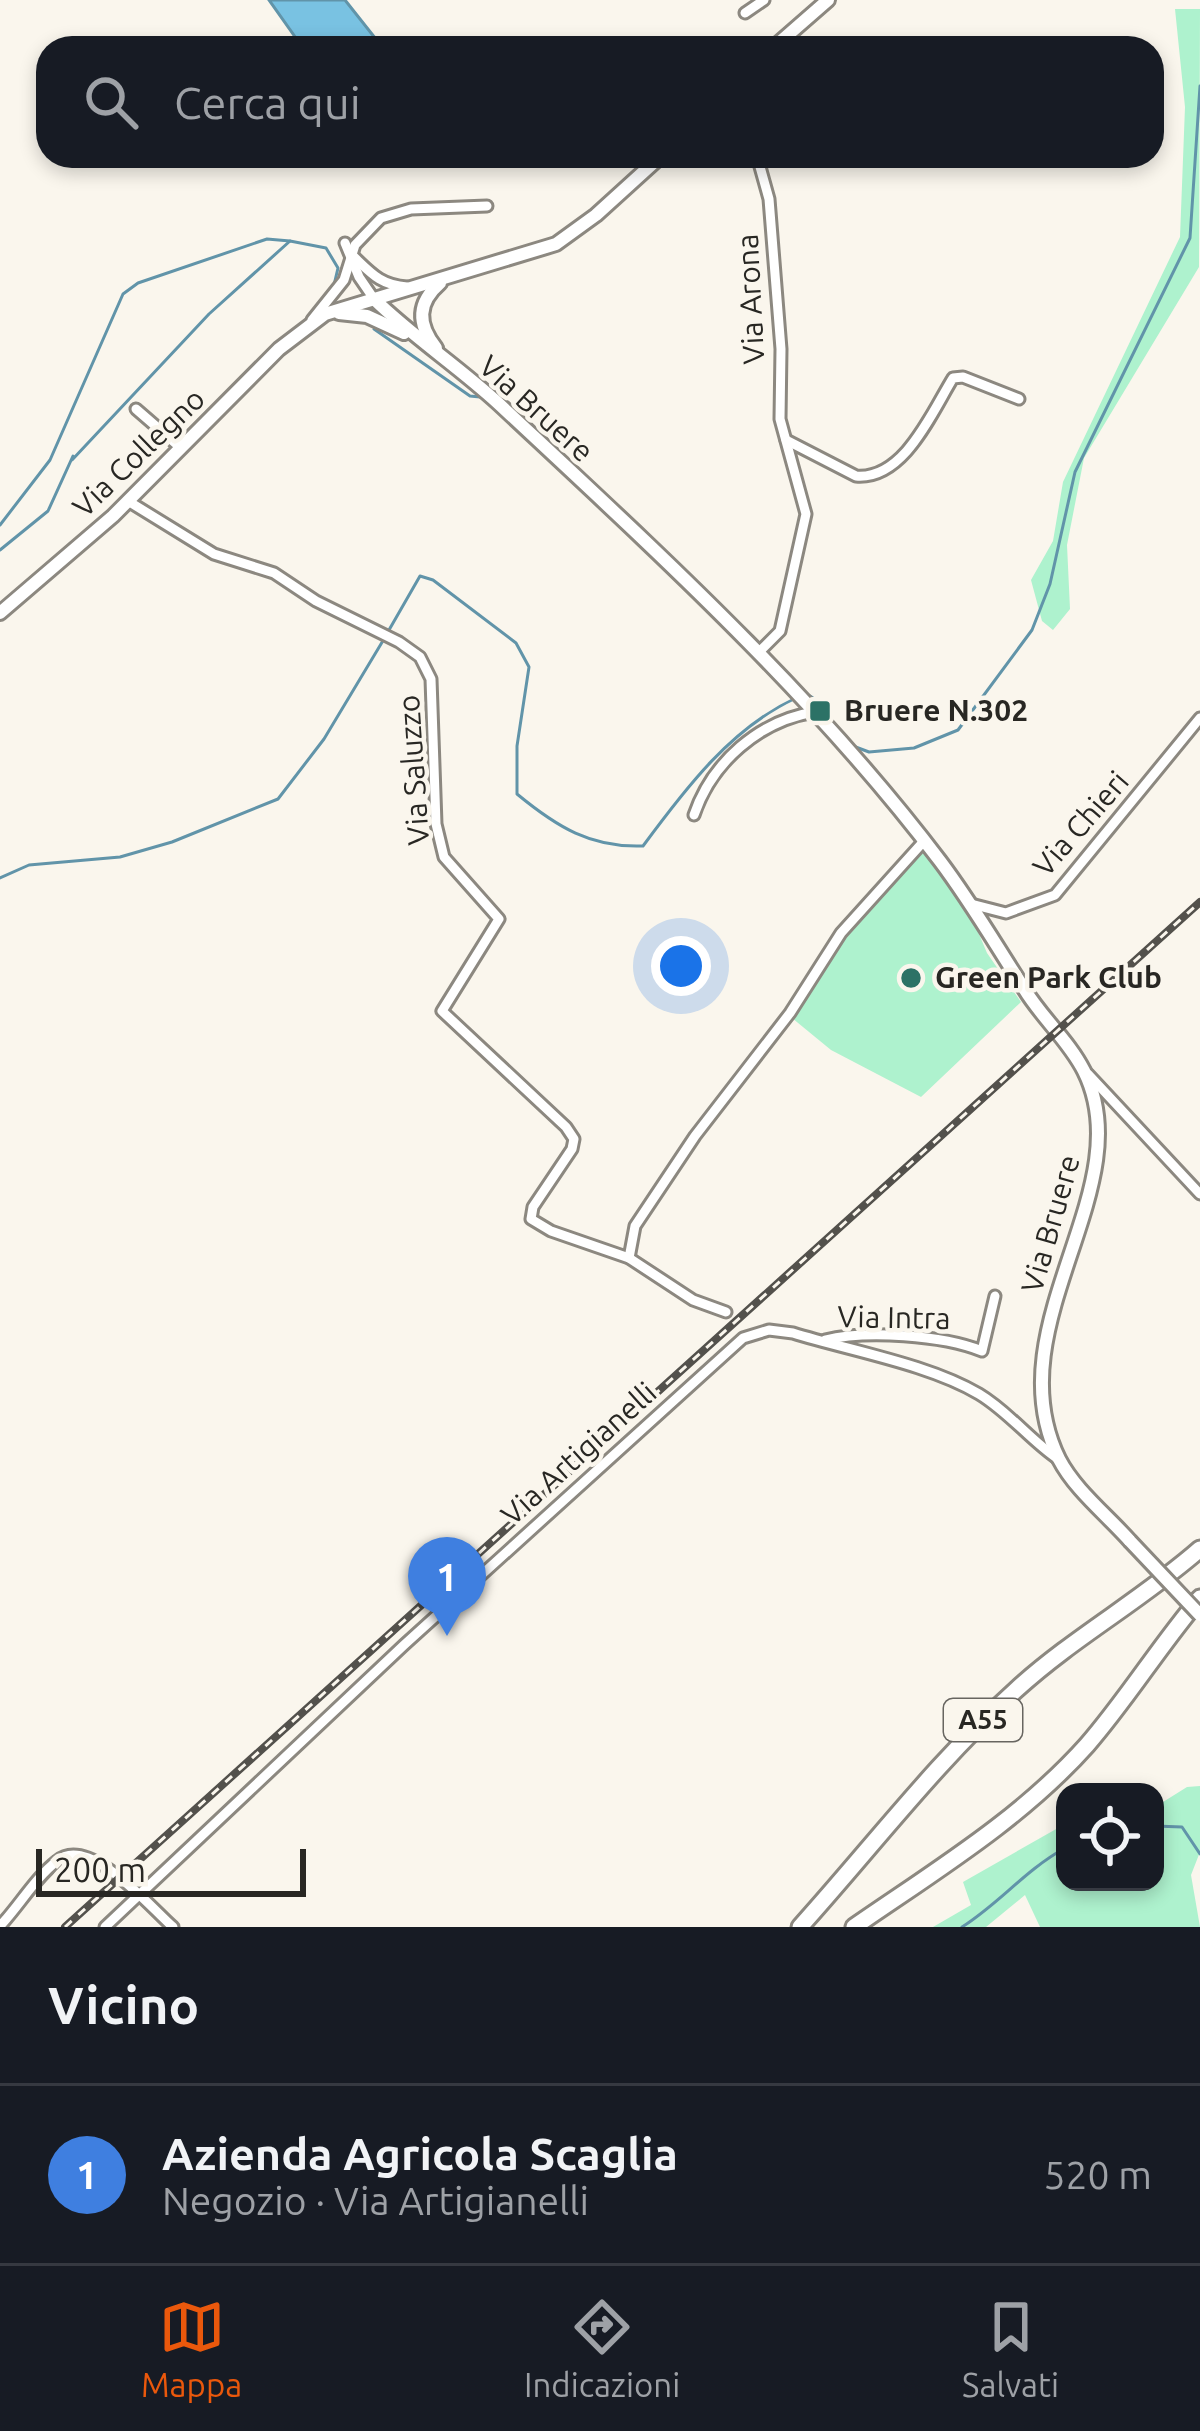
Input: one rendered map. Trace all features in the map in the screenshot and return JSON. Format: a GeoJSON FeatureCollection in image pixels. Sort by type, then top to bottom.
{"type":"FeatureCollection","features":[{"type":"Feature","properties":{"kind":"highway","name":"A55"},"geometry":{"type":"LineString","coordinates":[[800,1927],[981,1722],[1070,1643],[1200,1550]]}},
{"type":"Feature","properties":{"kind":"highway"},"geometry":{"type":"LineString","coordinates":[[854,1927],[998,1827],[1048,1784],[1088,1744],[1200,1598]]}},
{"type":"Feature","properties":{"kind":"street"},"geometry":{"type":"LineString","coordinates":[[751,0],[745,13],[764,0]]}},
{"type":"Feature","properties":{"kind":"street"},"geometry":{"type":"LineString","coordinates":[[787,36],[828,0]]}},
{"type":"Feature","properties":{"kind":"street","name":"Via Collegno"},"geometry":{"type":"LineString","coordinates":[[0,613],[128,501],[309,324],[374,298],[556,244],[648,168]]}},
{"type":"Feature","properties":{"kind":"street","name":"Via Arona"},"geometry":{"type":"LineString","coordinates":[[759,652],[780,631],[806,514],[780,419],[781,349],[769,199],[760,168]]}},
{"type":"Feature","properties":{"kind":"street","name":"Via Collegno"},"geometry":{"type":"LineString","coordinates":[[309,324],[344,280],[366,229],[381,218],[410,209],[487,206]]}},
{"type":"Feature","properties":{"kind":"street"},"geometry":{"type":"LineString","coordinates":[[346,243],[359,277],[374,298]]}},
{"type":"Feature","properties":{"kind":"street"},"geometry":{"type":"LineString","coordinates":[[352,255],[376,280],[389,286],[415,287]]}},
{"type":"Feature","properties":{"kind":"street"},"geometry":{"type":"LineString","coordinates":[[448,362],[429,340],[420,312],[429,293],[451,277]]}},
{"type":"Feature","properties":{"kind":"street","name":"Via Bruere"},"geometry":{"type":"LineString","coordinates":[[374,298],[561,462],[759,652],[924,842],[1084,1070],[1096,1108],[1098,1149],[1051,1309],[1043,1352],[1048,1417],[1060,1460],[1075,1481],[1200,1615]]}},
{"type":"Feature","properties":{"kind":"street"},"geometry":{"type":"LineString","coordinates":[[325,314],[367,316],[417,338]]}},
{"type":"Feature","properties":{"kind":"street"},"geometry":{"type":"LineString","coordinates":[[786,440],[856,476],[868,477],[889,466],[914,442],[953,378],[964,376],[1019,399]]}},
{"type":"Feature","properties":{"kind":"street"},"geometry":{"type":"LineString","coordinates":[[136,409],[182,448]]}},
{"type":"Feature","properties":{"kind":"street","name":"Via Saluzzo"},"geometry":{"type":"LineString","coordinates":[[128,501],[214,554],[274,573],[420,657],[431,679],[436,824],[444,857],[499,919],[442,1011],[574,1139],[533,1207],[531,1219],[550,1231],[629,1258]]}},
{"type":"Feature","properties":{"kind":"street"},"geometry":{"type":"LineString","coordinates":[[694,815],[712,776],[733,754],[786,716],[814,712]]}},
{"type":"Feature","properties":{"kind":"street","name":"Via Chieri"},"geometry":{"type":"LineString","coordinates":[[971,904],[1006,913],[1054,895],[1200,718]]}},
{"type":"Feature","properties":{"kind":"street"},"geometry":{"type":"LineString","coordinates":[[726,1312],[694,1300],[629,1258],[635,1226],[695,1136],[790,1013],[842,933],[924,842]]}},
{"type":"Feature","properties":{"kind":"street"},"geometry":{"type":"LineString","coordinates":[[1084,1070],[1200,1194]]}},
{"type":"Feature","properties":{"kind":"street","name":"Via Intra"},"geometry":{"type":"LineString","coordinates":[[820,1341],[844,1336],[948,1340],[982,1351],[995,1296]]}},
{"type":"Feature","properties":{"kind":"street","name":"Via Artigianelli"},"geometry":{"type":"LineString","coordinates":[[105,1927],[404,1645],[743,1338],[769,1330],[944,1378],[978,1394],[1060,1460]]}},
{"type":"Feature","properties":{"kind":"street"},"geometry":{"type":"LineString","coordinates":[[0,1926],[58,1859],[69,1855],[98,1861],[173,1927]]}},
{"type":"Feature","properties":{"kind":"green space"},"geometry":{"type":"Polygon","coordinates":[[[1175,9],[1200,9],[1199,267],[1084,458],[1067,545],[1070,609],[1053,630],[1042,621],[1031,580],[1053,541],[1063,482],[1180,237],[1185,107],[1175,9]]]}},
{"type":"Feature","properties":{"kind":"green space","name":"Green Park Club"},"geometry":{"type":"Polygon","coordinates":[[[918,851],[952,870],[987,953],[1021,1002],[921,1097],[831,1050],[792,1018],[846,933],[918,851]]]}},
{"type":"Feature","properties":{"kind":"green space"},"geometry":{"type":"Polygon","coordinates":[[[1200,1786],[1200,1852],[1191,1875],[1200,1927],[1040,1927],[1025,1895],[986,1927],[933,1927],[971,1905],[963,1882],[1056,1829],[1056,1891],[1164,1891],[1164,1801],[1187,1787],[1200,1786]]]}},
{"type":"Feature","properties":{"kind":"water"},"geometry":{"type":"Polygon","coordinates":[[[269,0],[345,0],[374,36],[294,36],[269,0]]]}},
{"type":"Feature","properties":{"kind":"waterway"},"geometry":{"type":"LineString","coordinates":[[853,746],[869,752],[914,748],[958,730],[1032,630],[1050,584],[1075,472],[1190,238],[1200,86]]}},
{"type":"Feature","properties":{"kind":"waterway"},"geometry":{"type":"LineString","coordinates":[[0,525],[50,460],[123,294],[138,283],[267,239],[290,241]]}},
{"type":"Feature","properties":{"kind":"waterway"},"geometry":{"type":"LineString","coordinates":[[0,550],[48,511],[73,456],[72,460],[209,314],[290,241],[326,248],[338,268],[334,285]]}},
{"type":"Feature","properties":{"kind":"waterway"},"geometry":{"type":"LineString","coordinates":[[374,329],[470,396],[480,397]]}},
{"type":"Feature","properties":{"kind":"waterway"},"geometry":{"type":"LineString","coordinates":[[389,630],[420,576],[433,580],[516,643],[529,667],[517,746],[517,794],[561,825],[591,839],[624,846],[643,846],[730,743],[796,698]]}},
{"type":"Feature","properties":{"kind":"waterway"},"geometry":{"type":"LineString","coordinates":[[0,878],[29,865],[120,857],[172,842],[278,799],[324,739],[384,639]]}},
{"type":"Feature","properties":{"kind":"waterway"},"geometry":{"type":"LineString","coordinates":[[810,696],[822,704],[835,726]]}},
{"type":"Feature","properties":{"kind":"waterway"},"geometry":{"type":"LineString","coordinates":[[1164,1826],[1182,1827],[1200,1854]]}},
{"type":"Feature","properties":{"kind":"waterway"},"geometry":{"type":"LineString","coordinates":[[962,1927],[1056,1854]]}},
{"type":"Feature","properties":{"kind":"railway"},"geometry":{"type":"LineString","coordinates":[[65,1927],[1200,902]]}},
{"type":"Feature","properties":{"kind":"place","name":"Bruere N.302"},"geometry":{"type":"Point","coordinates":[820,711]}},
{"type":"Feature","properties":{"kind":"place","name":"Green Park Club"},"geometry":{"type":"Point","coordinates":[911,978]}},
{"type":"Feature","properties":{"kind":"place","name":"Azienda Agricola Scaglia"},"geometry":{"type":"Point","coordinates":[447,1636]}}]}
